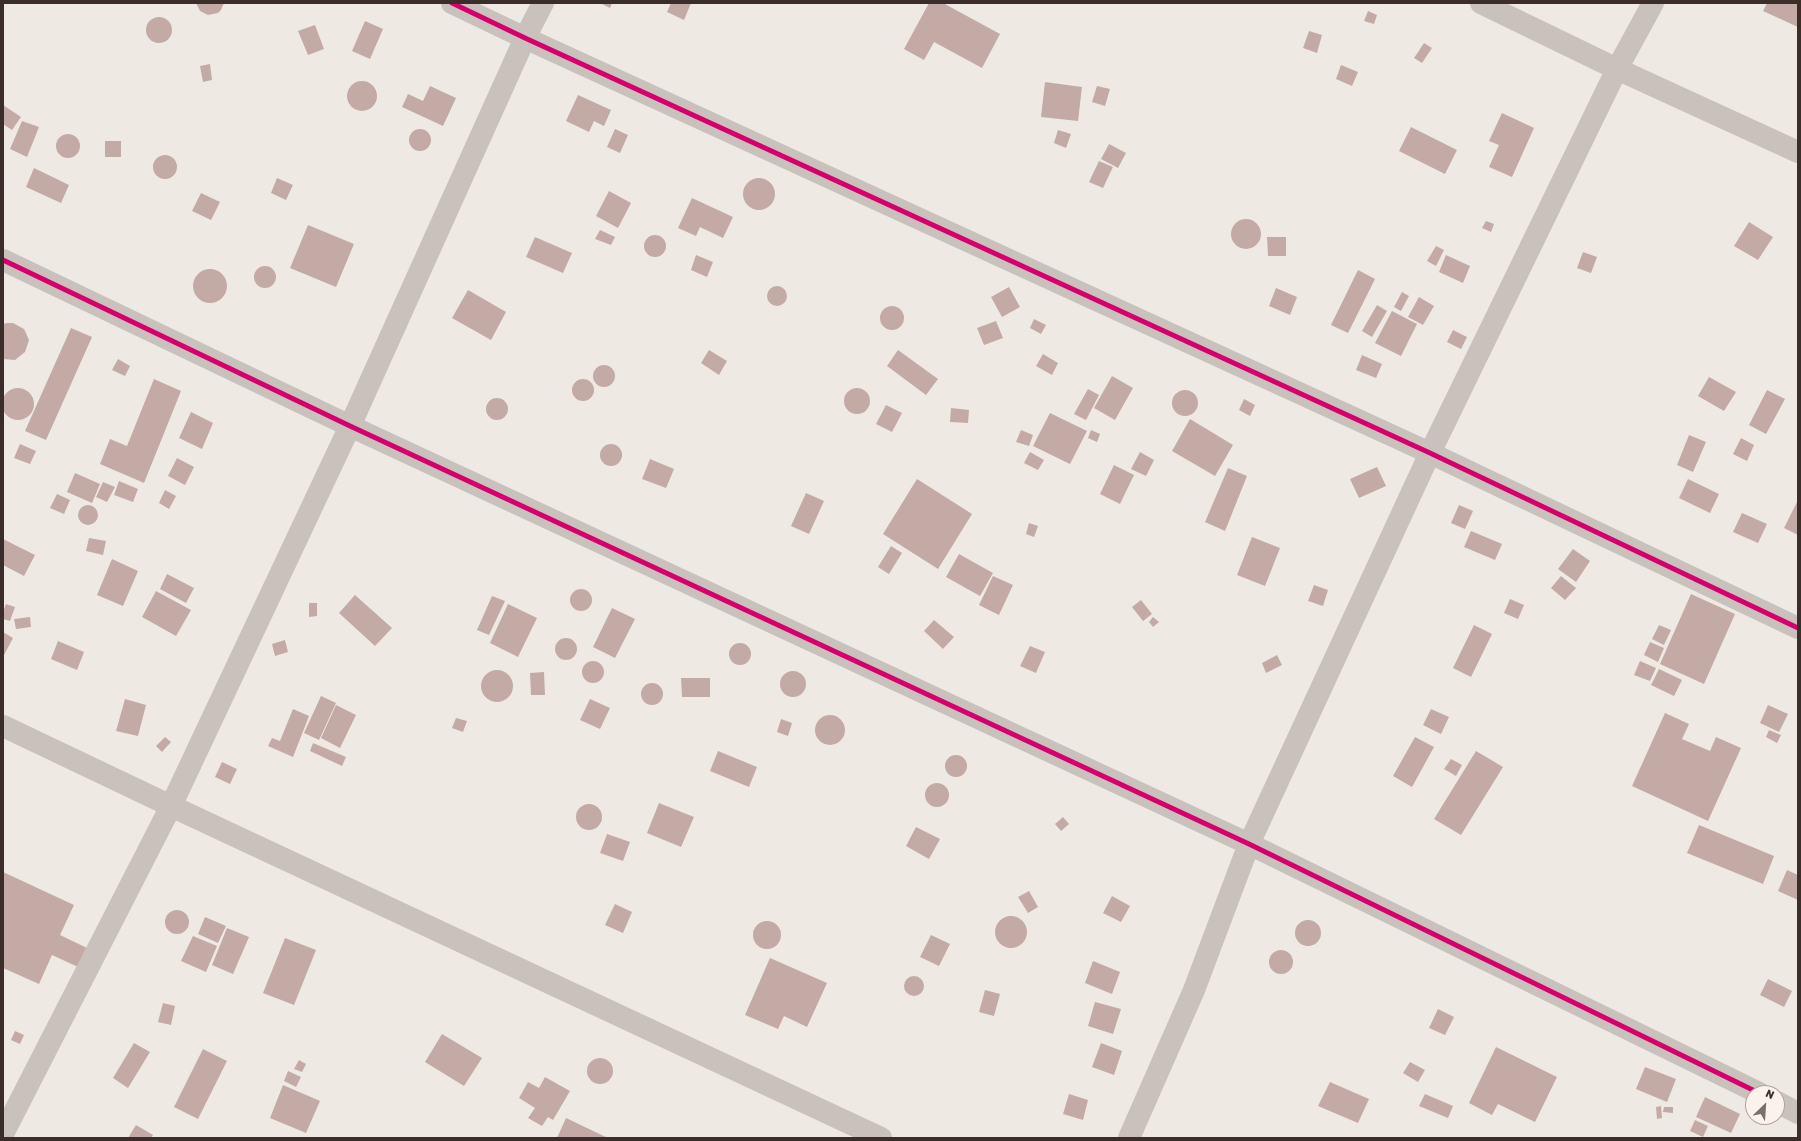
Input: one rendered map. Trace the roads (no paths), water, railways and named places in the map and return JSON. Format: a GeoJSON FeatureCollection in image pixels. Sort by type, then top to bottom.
{"type":"FeatureCollection","features":[{"type":"Feature","properties":{"kind":"street"},"geometry":{"type":"LineString","coordinates":[[452,3],[525,38],[1430,453],[1798,628]]}},
{"type":"Feature","properties":{"kind":"street"},"geometry":{"type":"LineString","coordinates":[[3,1134],[171,806],[350,426],[525,38],[543,3]]}},
{"type":"Feature","properties":{"kind":"street"},"geometry":{"type":"LineString","coordinates":[[1481,3],[1617,69],[1798,152]]}},
{"type":"Feature","properties":{"kind":"street"},"geometry":{"type":"LineString","coordinates":[[1129,1138],[1194,990],[1249,844],[1430,453],[1617,69],[1653,3]]}},
{"type":"Feature","properties":{"kind":"street"},"geometry":{"type":"LineString","coordinates":[[3,260],[350,426],[1249,844],[1745,1086]]}},
{"type":"Feature","properties":{"kind":"street"},"geometry":{"type":"LineString","coordinates":[[3,726],[881,1138]]}},
{"type":"Feature","properties":{"kind":"street"},"geometry":{"type":"LineString","coordinates":[[1785,1106],[1798,1112]]}}]}
